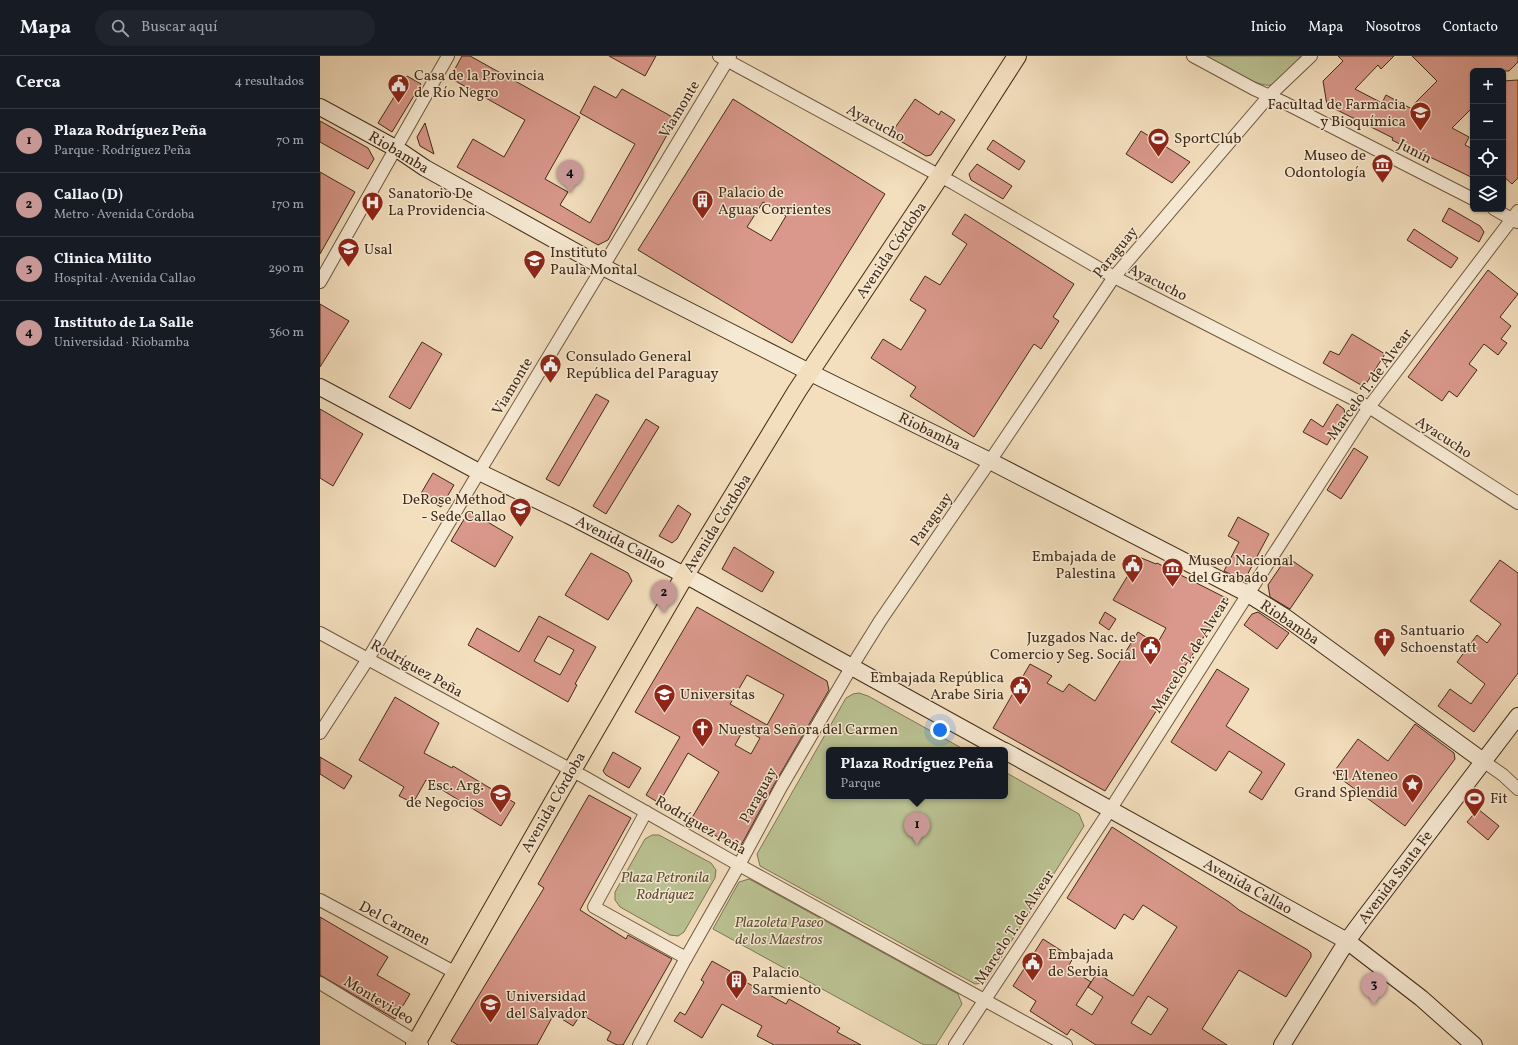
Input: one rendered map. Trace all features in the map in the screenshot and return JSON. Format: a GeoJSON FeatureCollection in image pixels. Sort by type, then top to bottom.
{"type":"FeatureCollection","features":[{"type":"Feature","properties":{"kind":"main road","name":"Avenida Córdoba"},"geometry":{"type":"LineString","coordinates":[[418,1044],[571,770],[685,575],[810,372],[940,176],[1017,56]]}},
{"type":"Feature","properties":{"kind":"main road","name":"Riobamba"},"geometry":{"type":"LineString","coordinates":[[320,108],[397,148],[425,168],[603,267],[990,461],[1248,594],[1285,617],[1483,761]]}},
{"type":"Feature","properties":{"kind":"main road","name":"Avenida Callao"},"geometry":{"type":"LineString","coordinates":[[320,387],[479,472],[574,518],[685,575],[997,747]]}},
{"type":"Feature","properties":{"kind":"main road","name":"Avenida Santa Fe"},"geometry":{"type":"LineString","coordinates":[[1282,1045],[1347,941],[1518,716]]}},
{"type":"Feature","properties":{"kind":"main road","name":"Avenida Callao"},"geometry":{"type":"LineString","coordinates":[[1008,753],[1347,941],[1421,998],[1474,1045]]}},
{"type":"Feature","properties":{"kind":"street"},"geometry":{"type":"LineString","coordinates":[[320,282],[448,56]]}},
{"type":"Feature","properties":{"kind":"street","name":"Junín"},"geometry":{"type":"LineString","coordinates":[[1193,56],[1269,96],[1470,196]]}},
{"type":"Feature","properties":{"kind":"street","name":"Paraguay"},"geometry":{"type":"LineString","coordinates":[[640,1045],[686,958],[781,787],[880,621],[1114,277],[1269,96],[1311,56]]}},
{"type":"Feature","properties":{"kind":"street","name":"Ayacucho"},"geometry":{"type":"LineString","coordinates":[[726,57],[940,176],[1114,277],[1369,407],[1518,503]]}},
{"type":"Feature","properties":{"kind":"street","name":"Viamonte"},"geometry":{"type":"LineString","coordinates":[[320,733],[324,718],[368,659],[603,267],[726,57]]}},
{"type":"Feature","properties":{"kind":"street"},"geometry":{"type":"LineString","coordinates":[[1502,212],[1516,217]]}},
{"type":"Feature","properties":{"kind":"street","name":"Marcelo T. de Alvear"},"geometry":{"type":"LineString","coordinates":[[955,1045],[1110,810],[1369,407],[1516,217]]}},
{"type":"Feature","properties":{"kind":"street","name":"Rodríguez Peña"},"geometry":{"type":"LineString","coordinates":[[320,633],[571,770],[739,865],[1066,1045]]}},
{"type":"Feature","properties":{"kind":"street","name":"Riobamba"},"geometry":{"type":"LineString","coordinates":[[1483,761],[1518,789]]}},
{"type":"Feature","properties":{"kind":"street"},"geometry":{"type":"LineString","coordinates":[[646,812],[594,907],[686,958]]}},
{"type":"Feature","properties":{"kind":"street","name":"Del Carmen"},"geometry":{"type":"LineString","coordinates":[[320,900],[456,974]]}},
{"type":"Feature","properties":{"kind":"street","name":"Montevideo"},"geometry":{"type":"LineString","coordinates":[[320,983],[418,1044]]}},
{"type":"Feature","properties":{"kind":"green space"},"geometry":{"type":"Polygon","coordinates":[[[1206,56],[1303,56],[1272,85],[1265,85],[1248,79],[1206,56]]]}},
{"type":"Feature","properties":{"kind":"green space"},"geometry":{"type":"Polygon","coordinates":[[[859,693],[868,696],[960,747],[826,747],[826,799],[1008,799],[1008,774],[1079,814],[1084,826],[985,983],[975,984],[760,866],[757,854],[846,698],[853,694],[859,693]]]}},
{"type":"Feature","properties":{"kind":"green space","name":"Plaza Petronila Rodríguez"},"geometry":{"type":"Polygon","coordinates":[[[652,835],[659,835],[711,863],[716,870],[715,878],[684,932],[678,936],[670,935],[620,907],[615,900],[615,892],[645,839],[652,835]]]}},
{"type":"Feature","properties":{"kind":"green space","name":"Plazoleta Paseo de los Maestros"},"geometry":{"type":"Polygon","coordinates":[[[749,879],[958,994],[962,1004],[936,1045],[924,1045],[713,929],[739,882],[749,879]]]}},
{"type":"Feature","properties":{"kind":"building"},"geometry":{"type":"Polygon","coordinates":[[[462,56],[470,56],[580,117],[545,179],[568,192],[560,205],[590,223],[635,144],[580,113],[594,86],[616,98],[622,89],[676,119],[608,240],[598,245],[457,167],[473,139],[504,157],[525,120],[450,78],[462,56]]]}},
{"type":"Feature","properties":{"kind":"building"},"geometry":{"type":"Polygon","coordinates":[[[609,56],[656,56],[645,76],[609,56]]]}},
{"type":"Feature","properties":{"kind":"building"},"geometry":{"type":"Polygon","coordinates":[[[1338,56],[1394,56],[1381,69],[1378,65],[1355,89],[1382,103],[1386,95],[1410,108],[1437,81],[1412,56],[1518,56],[1518,62],[1509,71],[1506,71],[1506,68],[1470,68],[1470,110],[1452,128],[1469,137],[1465,145],[1470,148],[1470,177],[1430,157],[1429,159],[1392,140],[1393,138],[1327,105],[1323,81],[1343,61],[1338,56]]]}},
{"type":"Feature","properties":{"kind":"building","name":"Casa de la Provincia de Río Negro"},"geometry":{"type":"Polygon","coordinates":[[[407,76],[421,84],[392,132],[378,123],[407,76]]]}},
{"type":"Feature","properties":{"kind":"building"},"geometry":{"type":"Polygon","coordinates":[[[1518,80],[1518,178],[1512,184],[1506,179],[1506,81],[1518,80]]]}},
{"type":"Feature","properties":{"kind":"building","name":"Palacio de Aguas Corrientes"},"geometry":{"type":"Polygon","coordinates":[[[733,99],[885,194],[792,343],[638,250],[733,99]],[[763,202],[747,227],[771,241],[786,216],[763,202]]]}},
{"type":"Feature","properties":{"kind":"building"},"geometry":{"type":"Polygon","coordinates":[[[915,99],[939,115],[941,111],[955,120],[931,155],[926,156],[890,135],[915,99]]]}},
{"type":"Feature","properties":{"kind":"building"},"geometry":{"type":"Polygon","coordinates":[[[320,121],[368,148],[374,159],[368,169],[320,142],[320,121]]]}},
{"type":"Feature","properties":{"kind":"building"},"geometry":{"type":"Polygon","coordinates":[[[425,123],[434,154],[420,146],[417,137],[425,123]]]}},
{"type":"Feature","properties":{"kind":"building","name":"SportClub"},"geometry":{"type":"Polygon","coordinates":[[[1141,131],[1190,162],[1172,183],[1126,154],[1141,131]]]}},
{"type":"Feature","properties":{"kind":"building"},"geometry":{"type":"Polygon","coordinates":[[[993,140],[1025,161],[1019,170],[987,149],[993,140]]]}},
{"type":"Feature","properties":{"kind":"building"},"geometry":{"type":"Polygon","coordinates":[[[977,164],[1012,186],[1003,199],[971,180],[969,174],[977,164]]]}},
{"type":"Feature","properties":{"kind":"building"},"geometry":{"type":"Polygon","coordinates":[[[320,172],[355,192],[320,254],[320,172]]]}},
{"type":"Feature","properties":{"kind":"building"},"geometry":{"type":"Polygon","coordinates":[[[1449,208],[1480,226],[1484,232],[1479,242],[1442,221],[1449,208]]]}},
{"type":"Feature","properties":{"kind":"building"},"geometry":{"type":"Polygon","coordinates":[[[965,214],[1074,284],[1053,317],[1059,321],[1041,349],[1034,344],[974,437],[910,396],[916,387],[871,358],[883,339],[901,350],[926,310],[910,300],[925,276],[940,285],[967,244],[952,234],[965,214]]]}},
{"type":"Feature","properties":{"kind":"building"},"geometry":{"type":"Polygon","coordinates":[[[1414,229],[1458,258],[1451,268],[1407,240],[1414,229]]]}},
{"type":"Feature","properties":{"kind":"building"},"geometry":{"type":"Polygon","coordinates":[[[1488,270],[1518,294],[1500,317],[1511,326],[1501,339],[1507,343],[1498,355],[1484,344],[1469,364],[1477,370],[1457,397],[1449,391],[1442,401],[1408,377],[1488,270]]]}},
{"type":"Feature","properties":{"kind":"building"},"geometry":{"type":"Polygon","coordinates":[[[320,304],[349,321],[320,367],[320,304]]]}},
{"type":"Feature","properties":{"kind":"building"},"geometry":{"type":"Polygon","coordinates":[[[1352,334],[1385,354],[1366,384],[1361,385],[1323,363],[1330,351],[1339,355],[1352,334]]]}},
{"type":"Feature","properties":{"kind":"building"},"geometry":{"type":"Polygon","coordinates":[[[422,342],[442,354],[410,409],[389,397],[422,342]]]}},
{"type":"Feature","properties":{"kind":"building"},"geometry":{"type":"Polygon","coordinates":[[[596,394],[609,401],[559,486],[546,479],[596,394]]]}},
{"type":"Feature","properties":{"kind":"building"},"geometry":{"type":"Polygon","coordinates":[[[1337,404],[1344,409],[1345,414],[1327,445],[1303,432],[1311,419],[1323,427],[1337,404]]]}},
{"type":"Feature","properties":{"kind":"building"},"geometry":{"type":"Polygon","coordinates":[[[320,409],[363,434],[333,486],[320,478],[320,409]]]}},
{"type":"Feature","properties":{"kind":"building"},"geometry":{"type":"Polygon","coordinates":[[[646,419],[659,427],[606,514],[593,506],[646,419]]]}},
{"type":"Feature","properties":{"kind":"building"},"geometry":{"type":"Polygon","coordinates":[[[1354,448],[1368,457],[1341,499],[1327,490],[1354,448]]]}},
{"type":"Feature","properties":{"kind":"building"},"geometry":{"type":"Polygon","coordinates":[[[433,473],[454,485],[441,507],[420,495],[433,473]]]}},
{"type":"Feature","properties":{"kind":"building"},"geometry":{"type":"Polygon","coordinates":[[[678,505],[691,514],[677,539],[672,543],[659,536],[678,505]]]}},
{"type":"Feature","properties":{"kind":"building"},"geometry":{"type":"Polygon","coordinates":[[[469,511],[513,537],[495,567],[451,541],[469,511]]]}},
{"type":"Feature","properties":{"kind":"building"},"geometry":{"type":"Polygon","coordinates":[[[1238,517],[1269,534],[1244,581],[1224,571],[1239,542],[1228,536],[1238,517]]]}},
{"type":"Feature","properties":{"kind":"building"},"geometry":{"type":"Polygon","coordinates":[[[734,547],[774,572],[762,592],[722,569],[734,547]]]}},
{"type":"Feature","properties":{"kind":"building"},"geometry":{"type":"Polygon","coordinates":[[[591,553],[628,573],[632,581],[608,620],[565,595],[591,553]]]}},
{"type":"Feature","properties":{"kind":"building"},"geometry":{"type":"Polygon","coordinates":[[[1139,557],[1156,564],[1157,563],[1228,599],[1105,791],[993,728],[1030,664],[1052,676],[1047,683],[1063,692],[1069,684],[1095,701],[1138,632],[1157,644],[1166,628],[1113,600],[1139,557]]]}},
{"type":"Feature","properties":{"kind":"building"},"geometry":{"type":"Polygon","coordinates":[[[1287,557],[1313,575],[1290,609],[1270,597],[1268,585],[1287,557]]]}},
{"type":"Feature","properties":{"kind":"building"},"geometry":{"type":"Polygon","coordinates":[[[1500,560],[1518,573],[1518,673],[1474,732],[1438,706],[1450,689],[1471,704],[1485,684],[1457,662],[1477,635],[1487,643],[1501,624],[1470,601],[1500,560]]]}},
{"type":"Feature","properties":{"kind":"building"},"geometry":{"type":"Polygon","coordinates":[[[697,607],[827,681],[829,690],[739,849],[690,821],[719,772],[688,753],[659,803],[646,795],[680,737],[635,712],[697,607]],[[747,675],[730,704],[767,725],[784,695],[747,675]],[[744,729],[735,745],[751,754],[760,738],[744,729]]]}},
{"type":"Feature","properties":{"kind":"building"},"geometry":{"type":"Polygon","coordinates":[[[1105,612],[1116,619],[1109,630],[1099,623],[1105,612]]]}},
{"type":"Feature","properties":{"kind":"building"},"geometry":{"type":"Polygon","coordinates":[[[1258,612],[1289,633],[1277,649],[1244,625],[1252,614],[1258,612]]]}},
{"type":"Feature","properties":{"kind":"building"},"geometry":{"type":"Polygon","coordinates":[[[539,616],[596,647],[575,684],[577,685],[568,702],[468,645],[477,628],[519,652],[539,616]],[[548,636],[534,661],[560,675],[574,650],[548,636]]]}},
{"type":"Feature","properties":{"kind":"building"},"geometry":{"type":"Polygon","coordinates":[[[1217,669],[1249,689],[1226,726],[1285,764],[1262,800],[1249,792],[1262,772],[1229,751],[1216,771],[1171,742],[1217,669]]]}},
{"type":"Feature","properties":{"kind":"building"},"geometry":{"type":"Polygon","coordinates":[[[395,697],[439,723],[424,753],[452,768],[453,766],[515,803],[501,826],[426,780],[413,803],[399,796],[404,787],[359,760],[395,697]]]}},
{"type":"Feature","properties":{"kind":"building"},"geometry":{"type":"Polygon","coordinates":[[[1415,724],[1454,753],[1455,759],[1405,826],[1333,773],[1358,739],[1388,761],[1415,724]]]}},
{"type":"Feature","properties":{"kind":"building"},"geometry":{"type":"Polygon","coordinates":[[[613,752],[641,768],[629,788],[606,775],[603,771],[613,752]]]}},
{"type":"Feature","properties":{"kind":"building"},"geometry":{"type":"Polygon","coordinates":[[[320,757],[352,776],[344,789],[320,774],[320,757]]]}},
{"type":"Feature","properties":{"kind":"building"},"geometry":{"type":"Polygon","coordinates":[[[589,795],[631,818],[580,910],[626,939],[628,935],[672,959],[623,1045],[617,1045],[607,1040],[611,1032],[581,1014],[573,1026],[554,1014],[537,1045],[458,1045],[451,1041],[544,888],[538,884],[589,795]]]}},
{"type":"Feature","properties":{"kind":"building"},"geometry":{"type":"Polygon","coordinates":[[[1478,809],[1499,826],[1488,840],[1467,822],[1478,809]]]}},
{"type":"Feature","properties":{"kind":"building"},"geometry":{"type":"Polygon","coordinates":[[[1112,827],[1229,902],[1239,910],[1308,950],[1311,953],[1311,957],[1286,997],[1239,970],[1202,1029],[1227,1045],[1096,1045],[1071,1029],[1067,1035],[1030,1011],[1036,1001],[1013,986],[1043,939],[1073,958],[1068,967],[1091,982],[1076,1005],[1092,1015],[1103,997],[1088,987],[1097,973],[1133,996],[1177,927],[1143,905],[1133,920],[1124,914],[1115,929],[1067,898],[1112,827]],[[1148,996],[1131,1023],[1151,1035],[1168,1009],[1148,996]]]}},
{"type":"Feature","properties":{"kind":"building"},"geometry":{"type":"Polygon","coordinates":[[[320,917],[388,957],[377,975],[410,994],[395,1019],[320,975],[320,917]]]}},
{"type":"Feature","properties":{"kind":"building","name":"Palacio Sarmiento"},"geometry":{"type":"Polygon","coordinates":[[[712,961],[730,971],[729,973],[786,1004],[789,999],[840,1028],[837,1032],[861,1045],[774,1045],[757,1036],[762,1026],[722,1004],[702,1038],[674,1021],[680,1012],[685,1015],[704,982],[701,980],[712,961]]]}},
{"type":"Feature","properties":{"kind":"place","name":"Casa de la Provincia de Río Negro"},"geometry":{"type":"Point","coordinates":[399,104]}},
{"type":"Feature","properties":{"kind":"place","name":"Facultad de Farmacia y Bioquímica"},"geometry":{"type":"Point","coordinates":[1421,132]}},
{"type":"Feature","properties":{"kind":"place","name":"SportClub"},"geometry":{"type":"Point","coordinates":[1158,158]}},
{"type":"Feature","properties":{"kind":"place","name":"Museo de Odontología"},"geometry":{"type":"Point","coordinates":[1382,184]}},
{"type":"Feature","properties":{"kind":"place","name":"Instituto de La Salle"},"geometry":{"type":"Point","coordinates":[570,193]}},
{"type":"Feature","properties":{"kind":"place","name":"Palacio de Aguas Corrientes"},"geometry":{"type":"Point","coordinates":[703,220]}},
{"type":"Feature","properties":{"kind":"place","name":"Sanatorio De La Providencia"},"geometry":{"type":"Point","coordinates":[373,222]}},
{"type":"Feature","properties":{"kind":"place","name":"Usal"},"geometry":{"type":"Point","coordinates":[349,268]}},
{"type":"Feature","properties":{"kind":"place","name":"Instituto Paula Montal"},"geometry":{"type":"Point","coordinates":[535,280]}},
{"type":"Feature","properties":{"kind":"place","name":"Consulado General República del Paraguay"},"geometry":{"type":"Point","coordinates":[551,384]}},
{"type":"Feature","properties":{"kind":"place","name":"DeRose Method - Sede Callao"},"geometry":{"type":"Point","coordinates":[521,528]}},
{"type":"Feature","properties":{"kind":"place","name":"Embajada de Palestina"},"geometry":{"type":"Point","coordinates":[1132,584]}},
{"type":"Feature","properties":{"kind":"place","name":"Museo Nacional del Grabado"},"geometry":{"type":"Point","coordinates":[1173,588]}},
{"type":"Feature","properties":{"kind":"place","name":"Callao (D)"},"geometry":{"type":"Point","coordinates":[664,613]}},
{"type":"Feature","properties":{"kind":"place","name":"Santuario Schoenstatt"},"geometry":{"type":"Point","coordinates":[1385,658]}},
{"type":"Feature","properties":{"kind":"place","name":"Juzgados Nac. de Comercio y Seg. Social"},"geometry":{"type":"Point","coordinates":[1151,666]}},
{"type":"Feature","properties":{"kind":"place","name":"Embajada República Arabe Siria"},"geometry":{"type":"Point","coordinates":[1020,706]}},
{"type":"Feature","properties":{"kind":"place","name":"Universitas"},"geometry":{"type":"Point","coordinates":[664,714]}},
{"type":"Feature","properties":{"kind":"place","name":"Nuestra Señora del Carmen"},"geometry":{"type":"Point","coordinates":[703,748]}},
{"type":"Feature","properties":{"kind":"place","name":"El Ateneo Grand Splendid"},"geometry":{"type":"Point","coordinates":[1413,804]}},
{"type":"Feature","properties":{"kind":"place","name":"Esc. Arg. de Negocios"},"geometry":{"type":"Point","coordinates":[500,814]}},
{"type":"Feature","properties":{"kind":"place","name":"Fit"},"geometry":{"type":"Point","coordinates":[1474,818]}},
{"type":"Feature","properties":{"kind":"place","name":"Plaza Rodríguez Peña"},"geometry":{"type":"Point","coordinates":[917,845]}},
{"type":"Feature","properties":{"kind":"place","name":"Embajada de Serbia"},"geometry":{"type":"Point","coordinates":[1032,982]}},
{"type":"Feature","properties":{"kind":"place","name":"Palacio Sarmiento"},"geometry":{"type":"Point","coordinates":[737,1000]}},
{"type":"Feature","properties":{"kind":"place","name":"Clinica Milito"},"geometry":{"type":"Point","coordinates":[1374,1005]}},
{"type":"Feature","properties":{"kind":"place","name":"Universidad del Salvador"},"geometry":{"type":"Point","coordinates":[490,1024]}}]}
